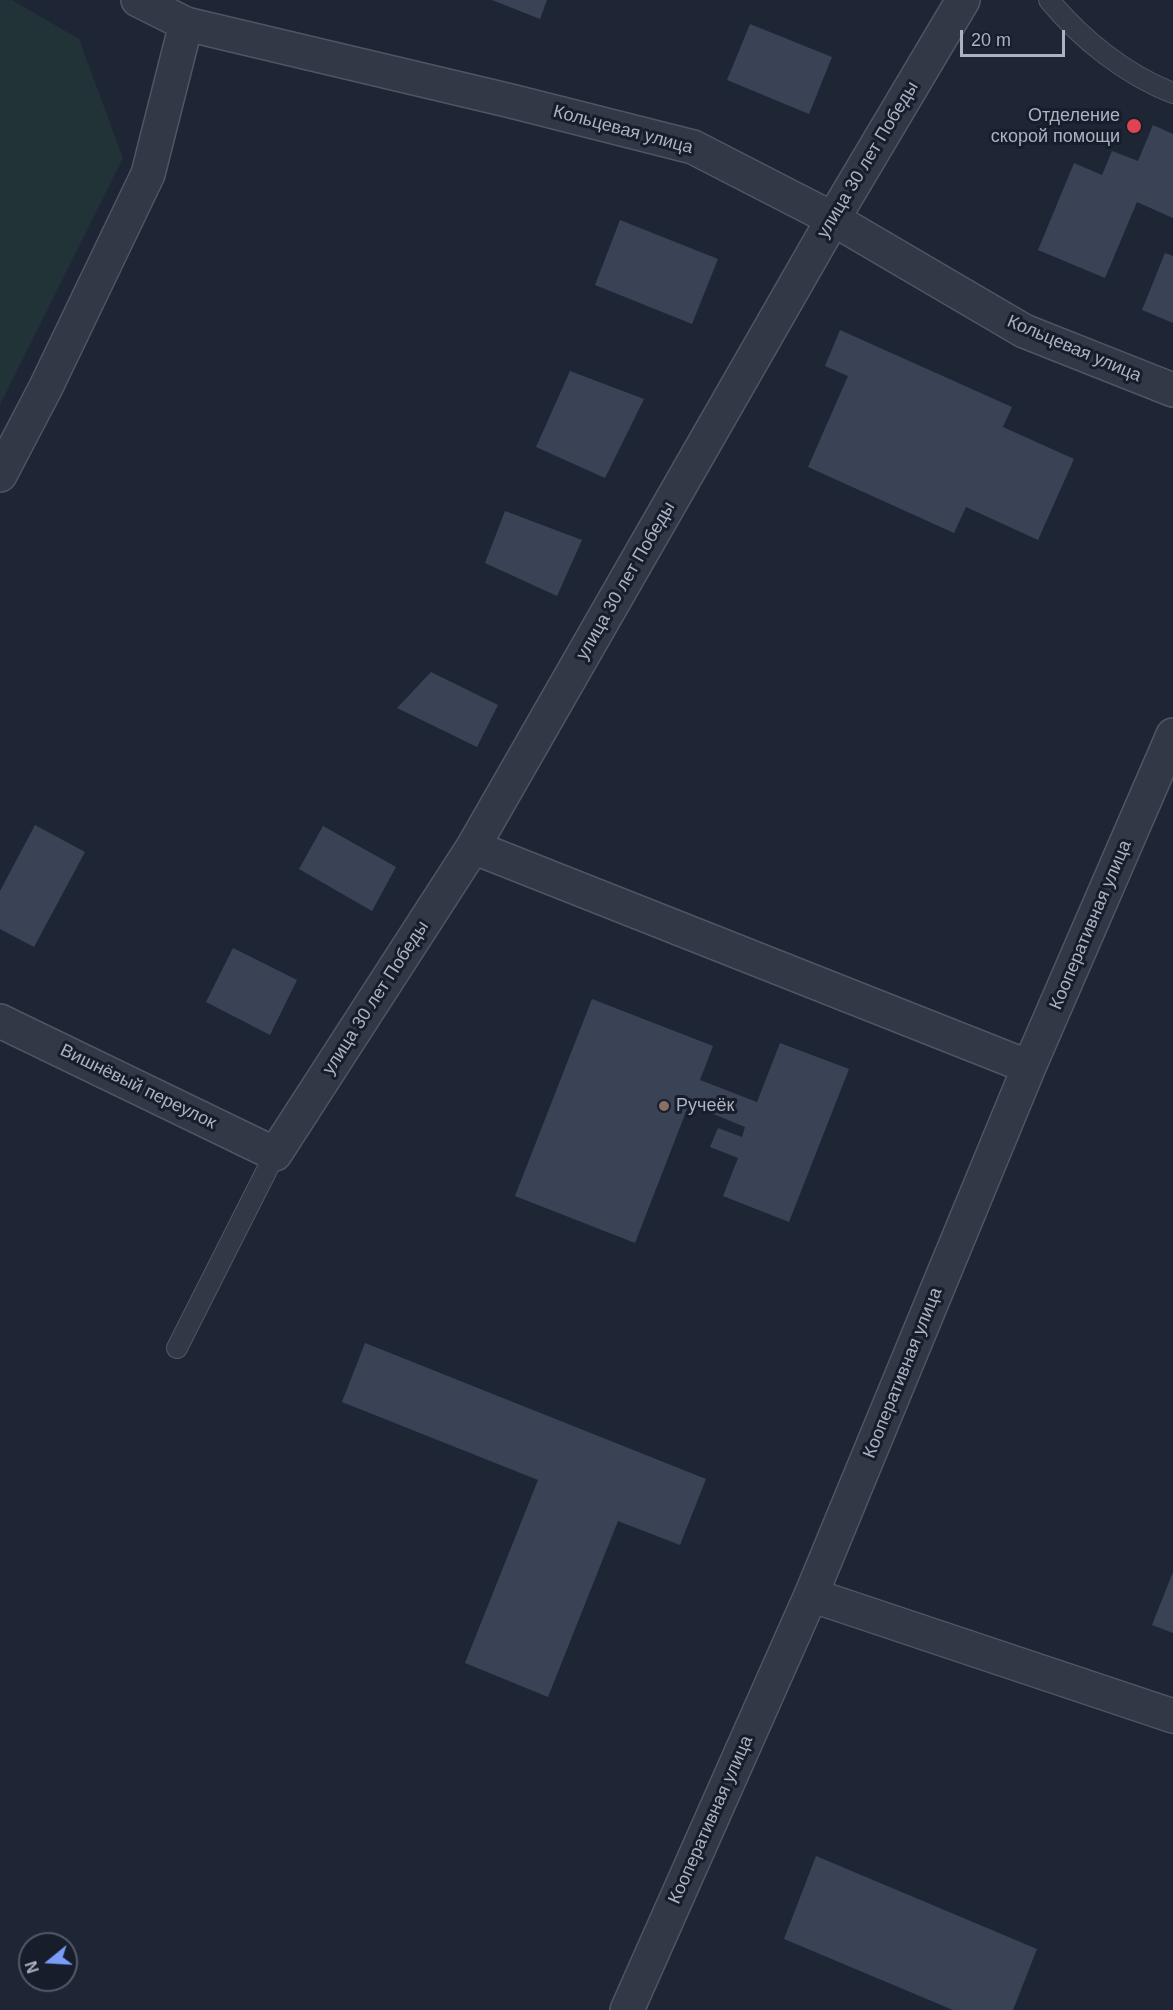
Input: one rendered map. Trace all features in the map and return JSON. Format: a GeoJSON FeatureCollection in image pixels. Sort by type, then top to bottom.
{"type":"FeatureCollection","features":[{"type":"Feature","properties":{"kind":"street","name":"Кольцевая улица"},"geometry":{"type":"LineString","coordinates":[[138,0],[186,24],[500,98],[693,147],[833,219],[1024,331],[1173,390]]}},
{"type":"Feature","properties":{"kind":"street","name":"улица 30 лет Победы"},"geometry":{"type":"LineString","coordinates":[[275,1154],[473,847],[833,219],[963,0]]}},
{"type":"Feature","properties":{"kind":"street"},"geometry":{"type":"LineString","coordinates":[[0,476],[46,387],[148,174],[186,24]]}},
{"type":"Feature","properties":{"kind":"street","name":"Кооперативная улица"},"geometry":{"type":"LineString","coordinates":[[627,2010],[811,1595],[1029,1067],[1173,735]]}},
{"type":"Feature","properties":{"kind":"street"},"geometry":{"type":"LineString","coordinates":[[473,847],[1029,1067]]}},
{"type":"Feature","properties":{"kind":"street","name":"Вишнёвый переулок"},"geometry":{"type":"LineString","coordinates":[[0,1021],[275,1154]]}},
{"type":"Feature","properties":{"kind":"street"},"geometry":{"type":"LineString","coordinates":[[811,1595],[1173,1716]]}},
{"type":"Feature","properties":{"kind":"lane"},"geometry":{"type":"LineString","coordinates":[[1049,0],[1072,27],[1147,83],[1173,93]]}},
{"type":"Feature","properties":{"kind":"lane"},"geometry":{"type":"LineString","coordinates":[[177,1348],[275,1154]]}},
{"type":"Feature","properties":{"kind":"shaded area"},"geometry":{"type":"Polygon","coordinates":[[[0,0],[12,0],[79,39],[123,158],[0,405],[0,0]]]}},
{"type":"Feature","properties":{"kind":"building"},"geometry":{"type":"Polygon","coordinates":[[[492,0],[547,0],[540,19],[492,0]]]}},
{"type":"Feature","properties":{"kind":"building"},"geometry":{"type":"Polygon","coordinates":[[[750,24],[832,57],[809,114],[727,80],[750,24]]]}},
{"type":"Feature","properties":{"kind":"building"},"geometry":{"type":"Polygon","coordinates":[[[1153,125],[1173,134],[1173,218],[1137,202],[1105,278],[1038,250],[1074,163],[1102,175],[1112,151],[1138,161],[1153,125]]]}},
{"type":"Feature","properties":{"kind":"building"},"geometry":{"type":"Polygon","coordinates":[[[620,220],[718,259],[692,324],[595,285],[620,220]]]}},
{"type":"Feature","properties":{"kind":"building"},"geometry":{"type":"Polygon","coordinates":[[[1165,253],[1173,256],[1173,323],[1142,310],[1165,253]]]}},
{"type":"Feature","properties":{"kind":"building"},"geometry":{"type":"Polygon","coordinates":[[[840,330],[1012,407],[1003,427],[1074,459],[1038,540],[966,507],[954,533],[808,467],[848,376],[825,366],[840,330]]]}},
{"type":"Feature","properties":{"kind":"building"},"geometry":{"type":"Polygon","coordinates":[[[570,371],[644,399],[605,478],[536,447],[570,371]]]}},
{"type":"Feature","properties":{"kind":"building"},"geometry":{"type":"Polygon","coordinates":[[[505,511],[582,540],[557,596],[485,563],[505,511]]]}},
{"type":"Feature","properties":{"kind":"building"},"geometry":{"type":"Polygon","coordinates":[[[431,672],[498,705],[477,747],[397,708],[431,672]]]}},
{"type":"Feature","properties":{"kind":"building"},"geometry":{"type":"Polygon","coordinates":[[[35,825],[85,852],[34,947],[0,929],[0,891],[35,825]]]}},
{"type":"Feature","properties":{"kind":"building"},"geometry":{"type":"Polygon","coordinates":[[[323,826],[396,867],[372,911],[299,869],[323,826]]]}},
{"type":"Feature","properties":{"kind":"building"},"geometry":{"type":"Polygon","coordinates":[[[233,948],[297,980],[270,1035],[206,1002],[233,948]]]}},
{"type":"Feature","properties":{"kind":"building"},"geometry":{"type":"Polygon","coordinates":[[[592,999],[713,1046],[700,1080],[757,1102],[780,1043],[849,1069],[789,1222],[723,1196],[738,1158],[710,1147],[718,1128],[742,1137],[745,1127],[689,1104],[635,1243],[515,1196],[592,999]]]}},
{"type":"Feature","properties":{"kind":"building"},"geometry":{"type":"Polygon","coordinates":[[[365,1343],[706,1479],[680,1545],[618,1521],[548,1697],[465,1663],[538,1480],[342,1402],[365,1343]]]}},
{"type":"Feature","properties":{"kind":"building"},"geometry":{"type":"Polygon","coordinates":[[[1173,1572],[1173,1633],[1152,1625],[1173,1572]]]}},
{"type":"Feature","properties":{"kind":"building"},"geometry":{"type":"Polygon","coordinates":[[[816,1856],[1037,1949],[1013,2010],[953,2010],[784,1939],[816,1856]]]}},
{"type":"Feature","properties":{"kind":"place","name":"Отделение скорой помощи"},"geometry":{"type":"Point","coordinates":[1134,126]}},
{"type":"Feature","properties":{"kind":"place","name":"Ручеёк"},"geometry":{"type":"Point","coordinates":[664,1106]}}]}
